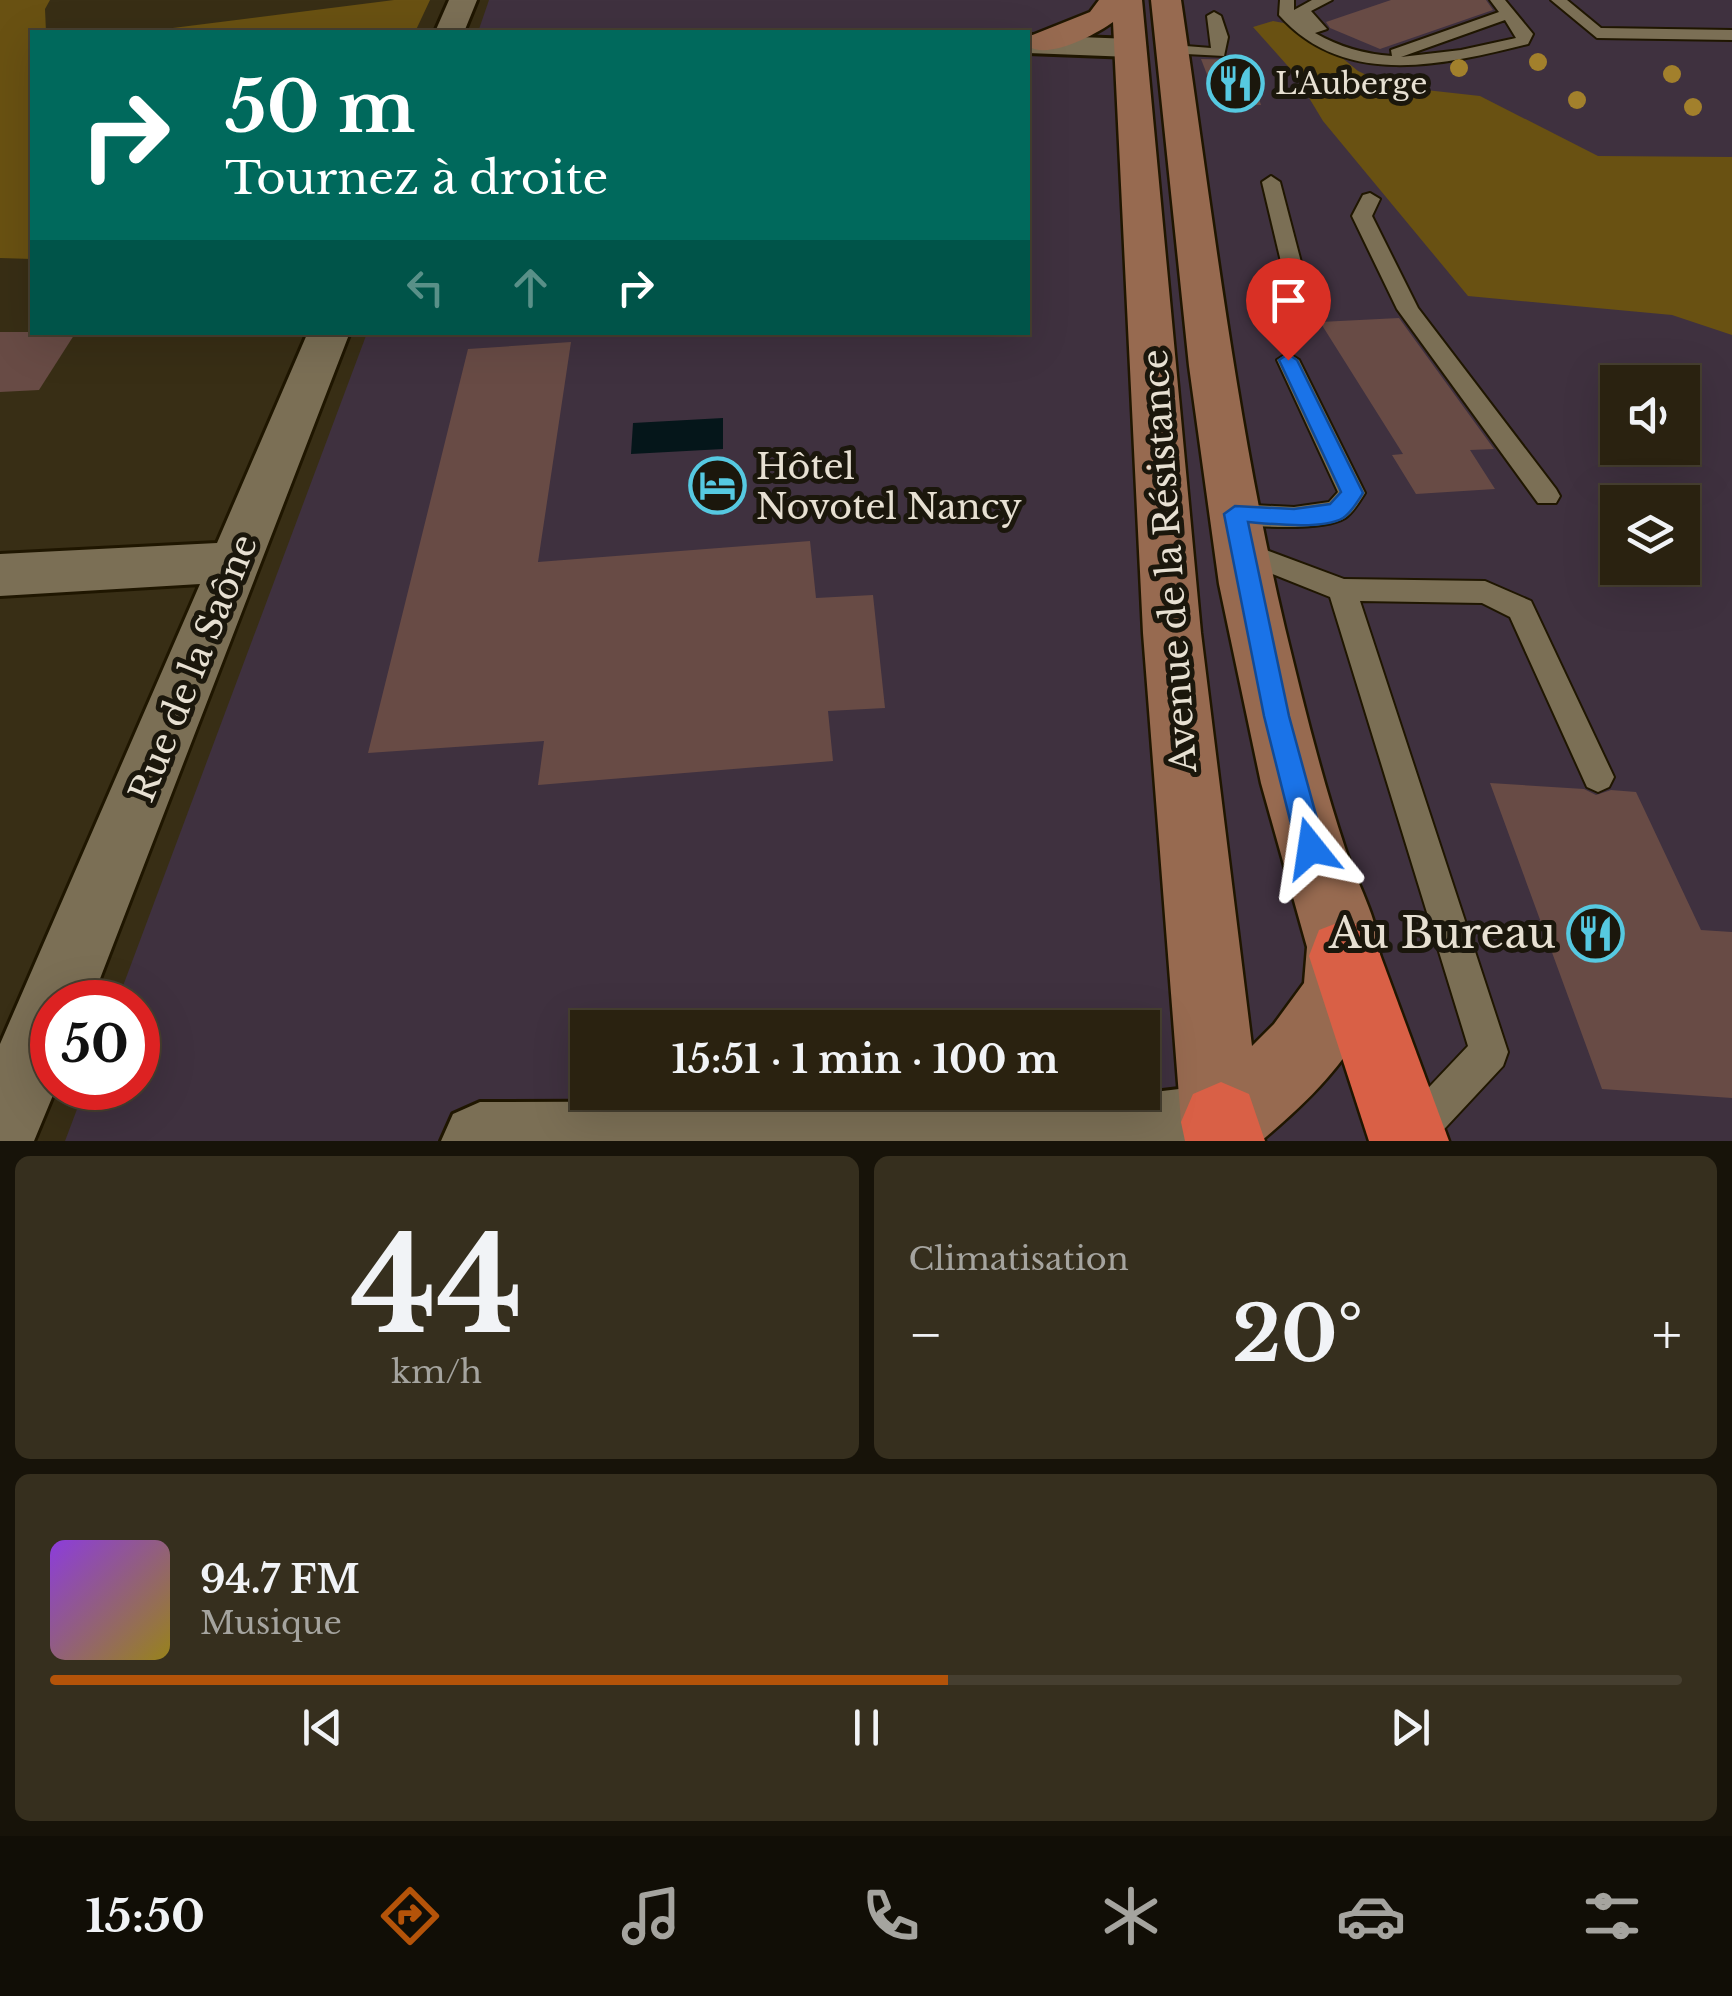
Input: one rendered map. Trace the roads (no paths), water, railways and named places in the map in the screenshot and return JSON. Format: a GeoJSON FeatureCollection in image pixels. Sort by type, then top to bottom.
{"type":"FeatureCollection","features":[{"type":"Feature","properties":{"kind":"highway"},"geometry":{"type":"LineString","coordinates":[[1344,956],[1408,1140]]}},
{"type":"Feature","properties":{"kind":"main road","name":"Avenue de la Résistance"},"geometry":{"type":"LineString","coordinates":[[1136,24],[1170,3]]}},
{"type":"Feature","properties":{"kind":"main road"},"geometry":{"type":"LineString","coordinates":[[1034,43],[1101,18],[1136,24]]}},
{"type":"Feature","properties":{"kind":"main road","name":"Avenue de la Résistance"},"geometry":{"type":"LineString","coordinates":[[1136,24],[1186,153],[1238,532],[1276,716],[1344,956]]}},
{"type":"Feature","properties":{"kind":"main road","name":"Avenue de la Résistance"},"geometry":{"type":"LineString","coordinates":[[1136,24],[1172,634],[1223,1131]]}},
{"type":"Feature","properties":{"kind":"main road"},"geometry":{"type":"LineString","coordinates":[[1223,1131],[1322,1026],[1335,998],[1344,956]]}},
{"type":"Feature","properties":{"kind":"street"},"geometry":{"type":"LineString","coordinates":[[451,30],[464,0]]}},
{"type":"Feature","properties":{"kind":"street"},"geometry":{"type":"LineString","coordinates":[[1034,43],[1136,24]]}},
{"type":"Feature","properties":{"kind":"street","name":"Rue de la Saône"},"geometry":{"type":"LineString","coordinates":[[65,980],[328,335]]}},
{"type":"Feature","properties":{"kind":"street"},"geometry":{"type":"LineString","coordinates":[[0,576],[237,562]]}},
{"type":"Feature","properties":{"kind":"street"},"geometry":{"type":"LineString","coordinates":[[0,1130],[30,1061]]}},
{"type":"Feature","properties":{"kind":"street"},"geometry":{"type":"LineString","coordinates":[[480,1141],[1088,1138],[1223,1131]]}},
{"type":"Feature","properties":{"kind":"lane"},"geometry":{"type":"LineString","coordinates":[[1287,0],[1286,16],[1331,52],[1373,60],[1446,60],[1523,41],[1525,34],[1497,0]]}},
{"type":"Feature","properties":{"kind":"lane"},"geometry":{"type":"LineString","coordinates":[[1325,0],[1308,4],[1301,10],[1304,16],[1314,27],[1366,51],[1398,53],[1508,14]]}},
{"type":"Feature","properties":{"kind":"lane"},"geometry":{"type":"LineString","coordinates":[[1558,0],[1597,33],[1732,35]]}},
{"type":"Feature","properties":{"kind":"lane"},"geometry":{"type":"LineString","coordinates":[[1304,16],[1343,6]]}},
{"type":"Feature","properties":{"kind":"lane"},"geometry":{"type":"LineString","coordinates":[[1136,24],[1218,53],[1220,37],[1214,16]]}},
{"type":"Feature","properties":{"kind":"lane"},"geometry":{"type":"LineString","coordinates":[[1271,182],[1292,266]]}},
{"type":"Feature","properties":{"kind":"lane"},"geometry":{"type":"LineString","coordinates":[[1370,199],[1362,216],[1408,309],[1547,496]]}},
{"type":"Feature","properties":{"kind":"lane"},"geometry":{"type":"LineString","coordinates":[[1238,532],[1294,517],[1337,512],[1352,493],[1288,360]]}},
{"type":"Feature","properties":{"kind":"lane"},"geometry":{"type":"LineString","coordinates":[[1238,532],[1342,590],[1485,592],[1521,609],[1598,777]]}},
{"type":"Feature","properties":{"kind":"lane"},"geometry":{"type":"LineString","coordinates":[[1342,590],[1489,1052],[1408,1140]]}},
{"type":"Feature","properties":{"kind":"place","name":"L'Auberge"},"geometry":{"type":"Point","coordinates":[1236,83]}},
{"type":"Feature","properties":{"kind":"place","name":"Hôtel Novotel Nancy"},"geometry":{"type":"Point","coordinates":[717,486]}},
{"type":"Feature","properties":{"kind":"place","name":"Au Bureau"},"geometry":{"type":"Point","coordinates":[1595,933]}}]}
